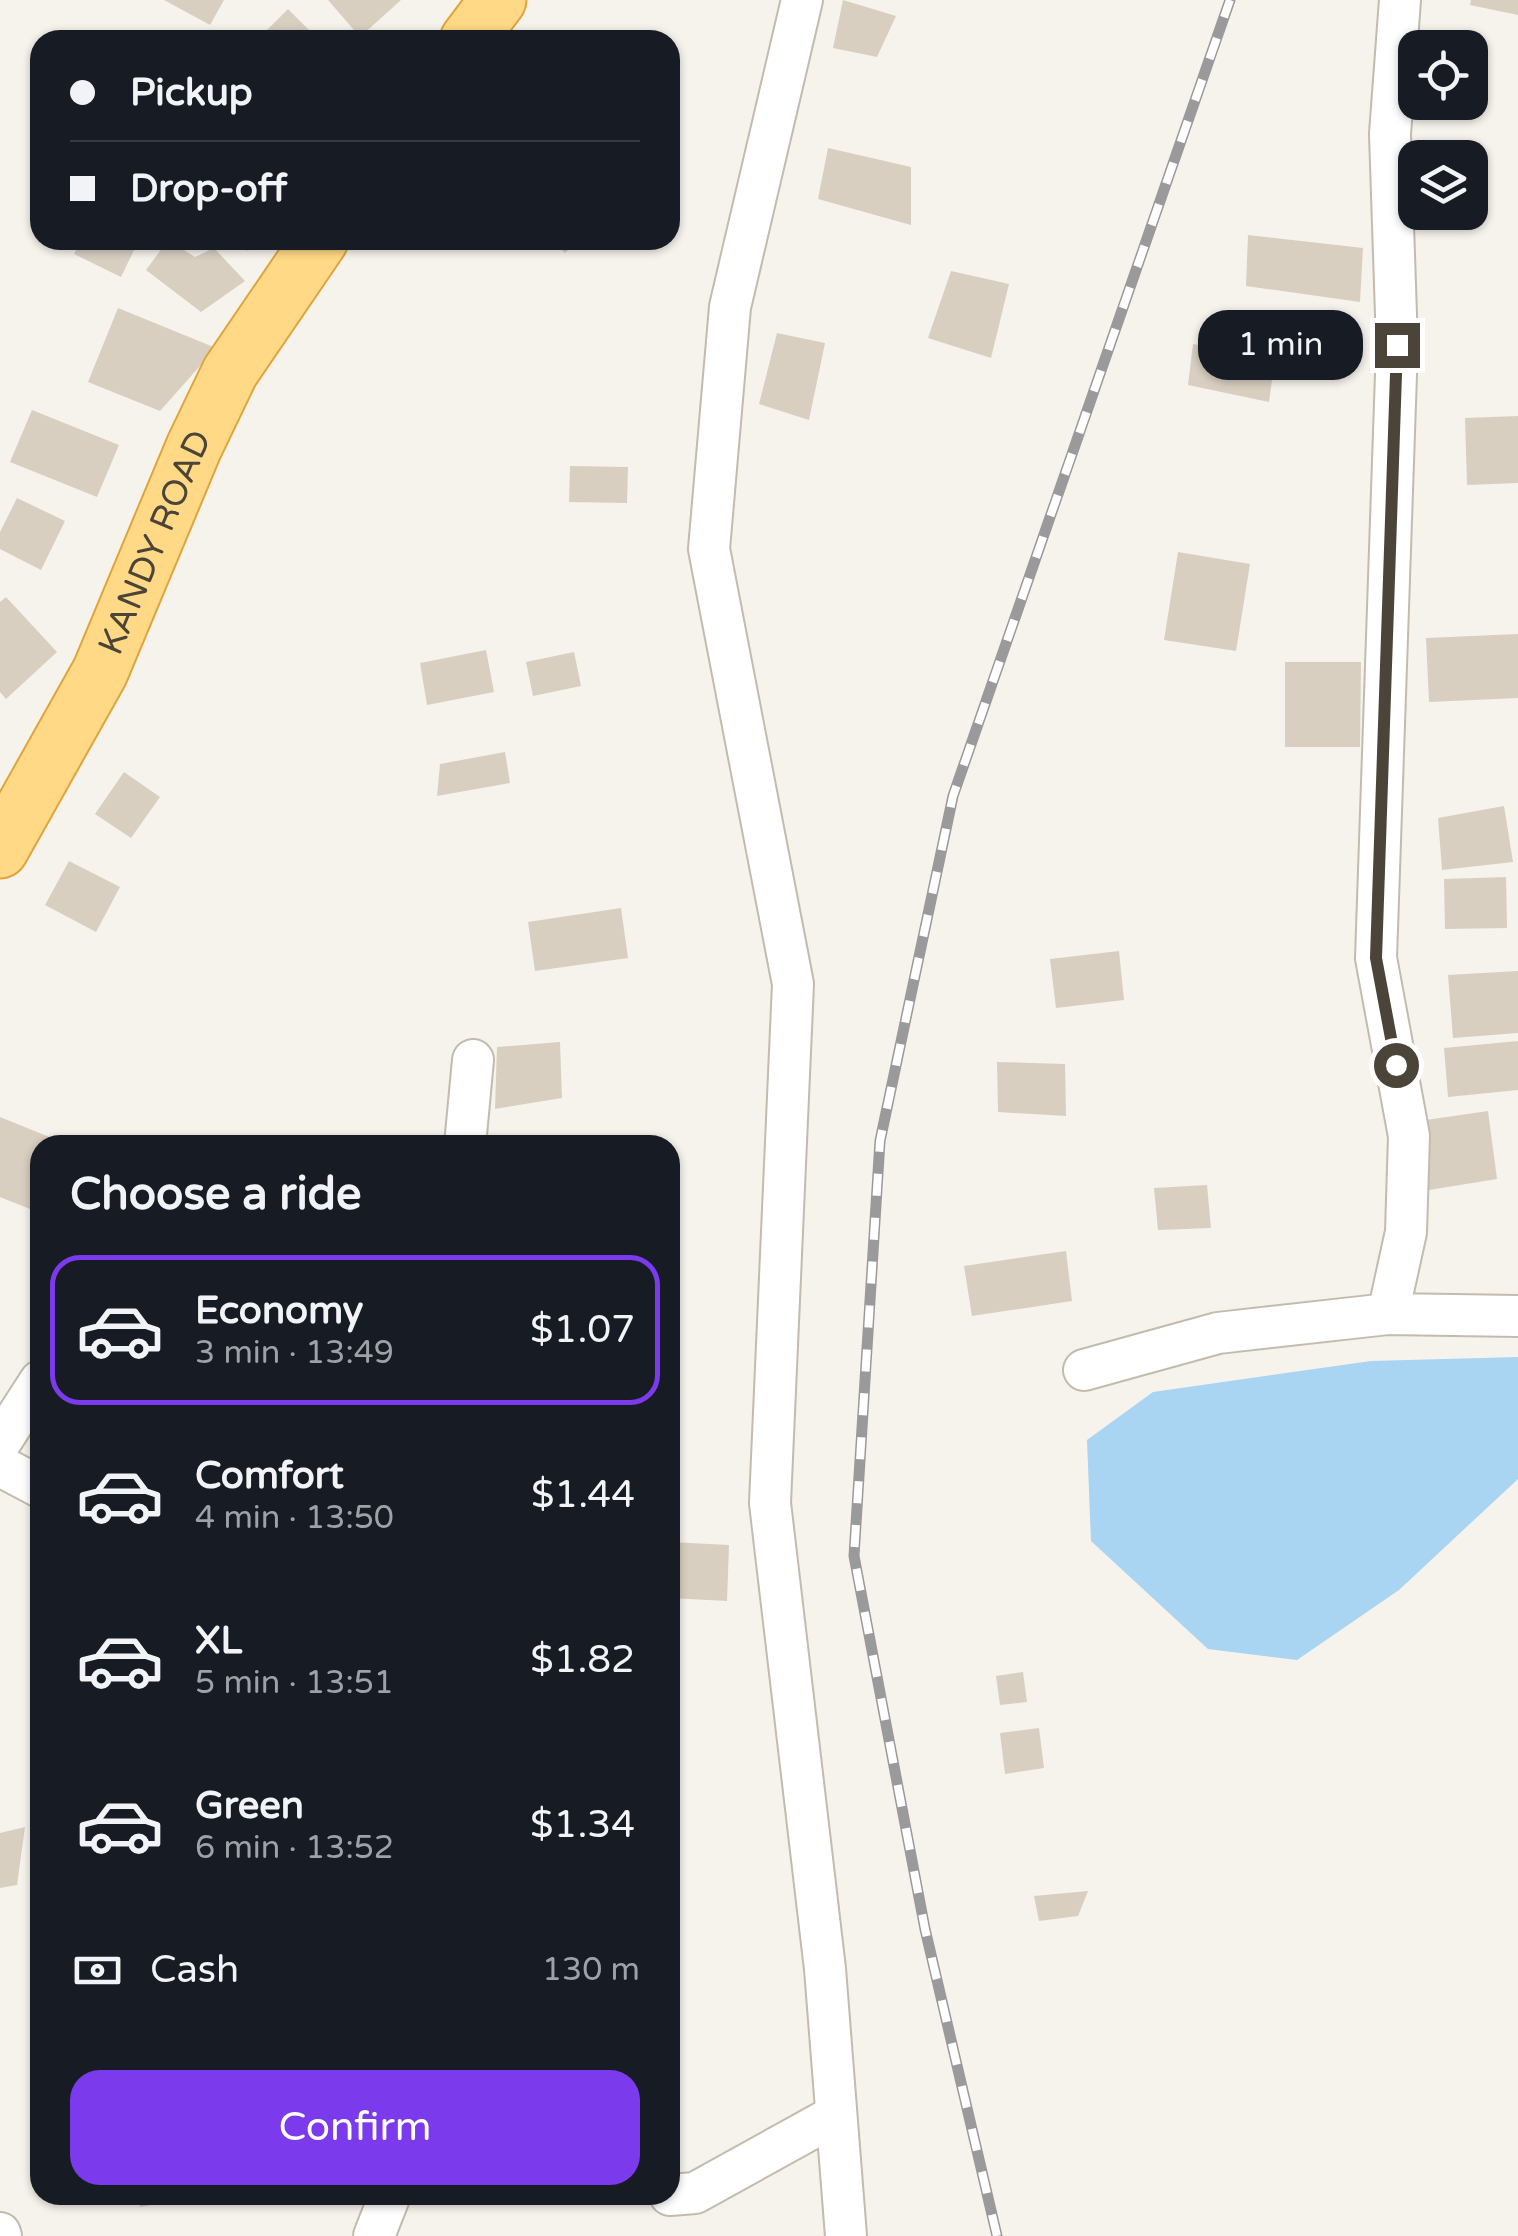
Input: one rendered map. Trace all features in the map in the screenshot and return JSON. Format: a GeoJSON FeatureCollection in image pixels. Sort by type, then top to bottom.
{"type":"FeatureCollection","features":[{"type":"Feature","properties":{"kind":"highway"},"geometry":{"type":"LineString","coordinates":[[476,30],[498,0]]}},
{"type":"Feature","properties":{"kind":"highway","name":"KANDY ROAD"},"geometry":{"type":"LineString","coordinates":[[0,850],[100,672],[194,447],[230,372],[313,250]]}},
{"type":"Feature","properties":{"kind":"street"},"geometry":{"type":"LineString","coordinates":[[802,0],[730,306],[709,549],[793,984],[770,1504],[824,1969],[846,2236]]}},
{"type":"Feature","properties":{"kind":"street"},"geometry":{"type":"LineString","coordinates":[[1388,1314],[1406,1232],[1409,1136],[1376,958],[1397,345],[1390,134],[1400,0]]}},
{"type":"Feature","properties":{"kind":"street"},"geometry":{"type":"LineString","coordinates":[[466,1135],[473,1060]]}},
{"type":"Feature","properties":{"kind":"street"},"geometry":{"type":"LineString","coordinates":[[1084,1370],[1218,1333],[1388,1314],[1518,1316]]}},
{"type":"Feature","properties":{"kind":"street"},"geometry":{"type":"LineString","coordinates":[[0,1443],[30,1396]]}},
{"type":"Feature","properties":{"kind":"street"},"geometry":{"type":"LineString","coordinates":[[0,1466],[30,1482]]}},
{"type":"Feature","properties":{"kind":"street"},"geometry":{"type":"LineString","coordinates":[[680,2194],[695,2193],[836,2115]]}},
{"type":"Feature","properties":{"kind":"street"},"geometry":{"type":"LineString","coordinates":[[374,2236],[386,2205]]}},
{"type":"Feature","properties":{"kind":"water"},"geometry":{"type":"Polygon","coordinates":[[[1518,1357],[1518,1479],[1399,1590],[1297,1660],[1208,1649],[1091,1541],[1087,1440],[1153,1392],[1371,1361],[1518,1357]]]}},
{"type":"Feature","properties":{"kind":"building"},"geometry":{"type":"Polygon","coordinates":[[[164,0],[224,0],[210,25],[164,0]]]}},
{"type":"Feature","properties":{"kind":"building"},"geometry":{"type":"Polygon","coordinates":[[[328,0],[401,0],[368,30],[354,30],[328,0]]]}},
{"type":"Feature","properties":{"kind":"building"},"geometry":{"type":"Polygon","coordinates":[[[843,0],[896,16],[877,57],[833,48],[843,0]]]}},
{"type":"Feature","properties":{"kind":"building"},"geometry":{"type":"Polygon","coordinates":[[[1471,0],[1518,0],[1518,15],[1470,5],[1471,0]]]}},
{"type":"Feature","properties":{"kind":"building"},"geometry":{"type":"Polygon","coordinates":[[[288,9],[309,30],[267,30],[288,9]]]}},
{"type":"Feature","properties":{"kind":"building"},"geometry":{"type":"Polygon","coordinates":[[[828,148],[911,167],[911,225],[818,199],[828,148]]]}},
{"type":"Feature","properties":{"kind":"building"},"geometry":{"type":"Polygon","coordinates":[[[1248,235],[1363,248],[1360,302],[1246,286],[1248,235]]]}},
{"type":"Feature","properties":{"kind":"building"},"geometry":{"type":"Polygon","coordinates":[[[76,250],[134,250],[121,277],[74,254],[76,250]]]}},
{"type":"Feature","properties":{"kind":"building"},"geometry":{"type":"Polygon","coordinates":[[[161,250],[184,250],[195,257],[216,250],[245,281],[201,312],[146,270],[161,250]]]}},
{"type":"Feature","properties":{"kind":"building"},"geometry":{"type":"Polygon","coordinates":[[[951,271],[1009,284],[991,358],[928,338],[951,271]]]}},
{"type":"Feature","properties":{"kind":"building"},"geometry":{"type":"Polygon","coordinates":[[[118,308],[216,348],[160,411],[88,382],[118,308]]]}},
{"type":"Feature","properties":{"kind":"building"},"geometry":{"type":"Polygon","coordinates":[[[777,333],[825,343],[809,420],[759,404],[777,333]]]}},
{"type":"Feature","properties":{"kind":"building"},"geometry":{"type":"Polygon","coordinates":[[[1193,344],[1275,359],[1269,402],[1188,385],[1193,344]]]}},
{"type":"Feature","properties":{"kind":"building"},"geometry":{"type":"Polygon","coordinates":[[[32,410],[119,445],[97,497],[10,462],[32,410]]]}},
{"type":"Feature","properties":{"kind":"building"},"geometry":{"type":"Polygon","coordinates":[[[1518,416],[1518,483],[1467,485],[1465,418],[1518,416]]]}},
{"type":"Feature","properties":{"kind":"building"},"geometry":{"type":"Polygon","coordinates":[[[570,466],[628,467],[627,503],[569,502],[570,466]]]}},
{"type":"Feature","properties":{"kind":"building"},"geometry":{"type":"Polygon","coordinates":[[[17,498],[65,521],[41,570],[0,549],[0,532],[17,498]]]}},
{"type":"Feature","properties":{"kind":"building"},"geometry":{"type":"Polygon","coordinates":[[[1178,552],[1250,564],[1236,651],[1164,640],[1178,552]]]}},
{"type":"Feature","properties":{"kind":"building"},"geometry":{"type":"Polygon","coordinates":[[[6,597],[57,652],[6,699],[0,692],[0,602],[6,597]]]}},
{"type":"Feature","properties":{"kind":"building"},"geometry":{"type":"Polygon","coordinates":[[[1518,634],[1518,698],[1429,702],[1426,638],[1518,634]]]}},
{"type":"Feature","properties":{"kind":"building"},"geometry":{"type":"Polygon","coordinates":[[[486,650],[494,692],[427,705],[420,663],[486,650]]]}},
{"type":"Feature","properties":{"kind":"building"},"geometry":{"type":"Polygon","coordinates":[[[574,652],[581,686],[533,696],[526,662],[574,652]]]}},
{"type":"Feature","properties":{"kind":"building"},"geometry":{"type":"Polygon","coordinates":[[[1285,662],[1361,662],[1360,747],[1285,747],[1285,662]]]}},
{"type":"Feature","properties":{"kind":"building"},"geometry":{"type":"Polygon","coordinates":[[[505,752],[510,783],[437,796],[440,764],[505,752]]]}},
{"type":"Feature","properties":{"kind":"building"},"geometry":{"type":"Polygon","coordinates":[[[124,772],[160,797],[131,838],[95,814],[124,772]]]}},
{"type":"Feature","properties":{"kind":"building"},"geometry":{"type":"Polygon","coordinates":[[[1504,806],[1513,862],[1442,870],[1438,818],[1504,806]]]}},
{"type":"Feature","properties":{"kind":"building"},"geometry":{"type":"Polygon","coordinates":[[[69,861],[120,887],[96,932],[45,905],[69,861]]]}},
{"type":"Feature","properties":{"kind":"building"},"geometry":{"type":"Polygon","coordinates":[[[1506,877],[1507,928],[1445,929],[1444,879],[1506,877]]]}},
{"type":"Feature","properties":{"kind":"building"},"geometry":{"type":"Polygon","coordinates":[[[621,908],[628,958],[535,971],[528,922],[621,908]]]}},
{"type":"Feature","properties":{"kind":"building"},"geometry":{"type":"Polygon","coordinates":[[[1119,951],[1124,1000],[1056,1008],[1050,959],[1119,951]]]}},
{"type":"Feature","properties":{"kind":"building"},"geometry":{"type":"Polygon","coordinates":[[[1518,971],[1518,1033],[1453,1038],[1448,975],[1518,971]]]}},
{"type":"Feature","properties":{"kind":"building"},"geometry":{"type":"Polygon","coordinates":[[[1518,1041],[1518,1090],[1448,1097],[1444,1048],[1518,1041]]]}},
{"type":"Feature","properties":{"kind":"building"},"geometry":{"type":"Polygon","coordinates":[[[560,1042],[562,1098],[495,1109],[497,1047],[560,1042]]]}},
{"type":"Feature","properties":{"kind":"building"},"geometry":{"type":"Polygon","coordinates":[[[997,1062],[1065,1064],[1066,1116],[998,1112],[997,1062]]]}},
{"type":"Feature","properties":{"kind":"building"},"geometry":{"type":"Polygon","coordinates":[[[1488,1111],[1497,1179],[1429,1190],[1419,1121],[1488,1111]]]}},
{"type":"Feature","properties":{"kind":"building"},"geometry":{"type":"Polygon","coordinates":[[[0,1117],[44,1135],[30,1135],[30,1209],[0,1197],[0,1117]]]}},
{"type":"Feature","properties":{"kind":"building"},"geometry":{"type":"Polygon","coordinates":[[[1207,1185],[1211,1228],[1158,1230],[1154,1188],[1207,1185]]]}},
{"type":"Feature","properties":{"kind":"building"},"geometry":{"type":"Polygon","coordinates":[[[1066,1251],[1072,1301],[972,1316],[964,1266],[1066,1251]]]}},
{"type":"Feature","properties":{"kind":"building"},"geometry":{"type":"Polygon","coordinates":[[[680,1543],[729,1545],[727,1601],[680,1599],[680,1543]]]}},
{"type":"Feature","properties":{"kind":"building"},"geometry":{"type":"Polygon","coordinates":[[[1023,1672],[1027,1702],[1000,1705],[996,1676],[1023,1672]]]}},
{"type":"Feature","properties":{"kind":"building"},"geometry":{"type":"Polygon","coordinates":[[[1039,1728],[1044,1768],[1005,1774],[1000,1733],[1039,1728]]]}},
{"type":"Feature","properties":{"kind":"building"},"geometry":{"type":"Polygon","coordinates":[[[25,1827],[17,1885],[0,1888],[0,1833],[25,1827]]]}},
{"type":"Feature","properties":{"kind":"building"},"geometry":{"type":"Polygon","coordinates":[[[1088,1891],[1078,1916],[1039,1921],[1034,1896],[1088,1891]]]}},
{"type":"Feature","properties":{"kind":"railway"},"geometry":{"type":"LineString","coordinates":[[997,2236],[925,1929],[854,1556],[880,1141],[953,796],[1230,0]]}},
{"type":"Feature","properties":{"kind":"route"},"geometry":{"type":"LineString","coordinates":[[1396,1065],[1376,958],[1397,345]]}}]}
